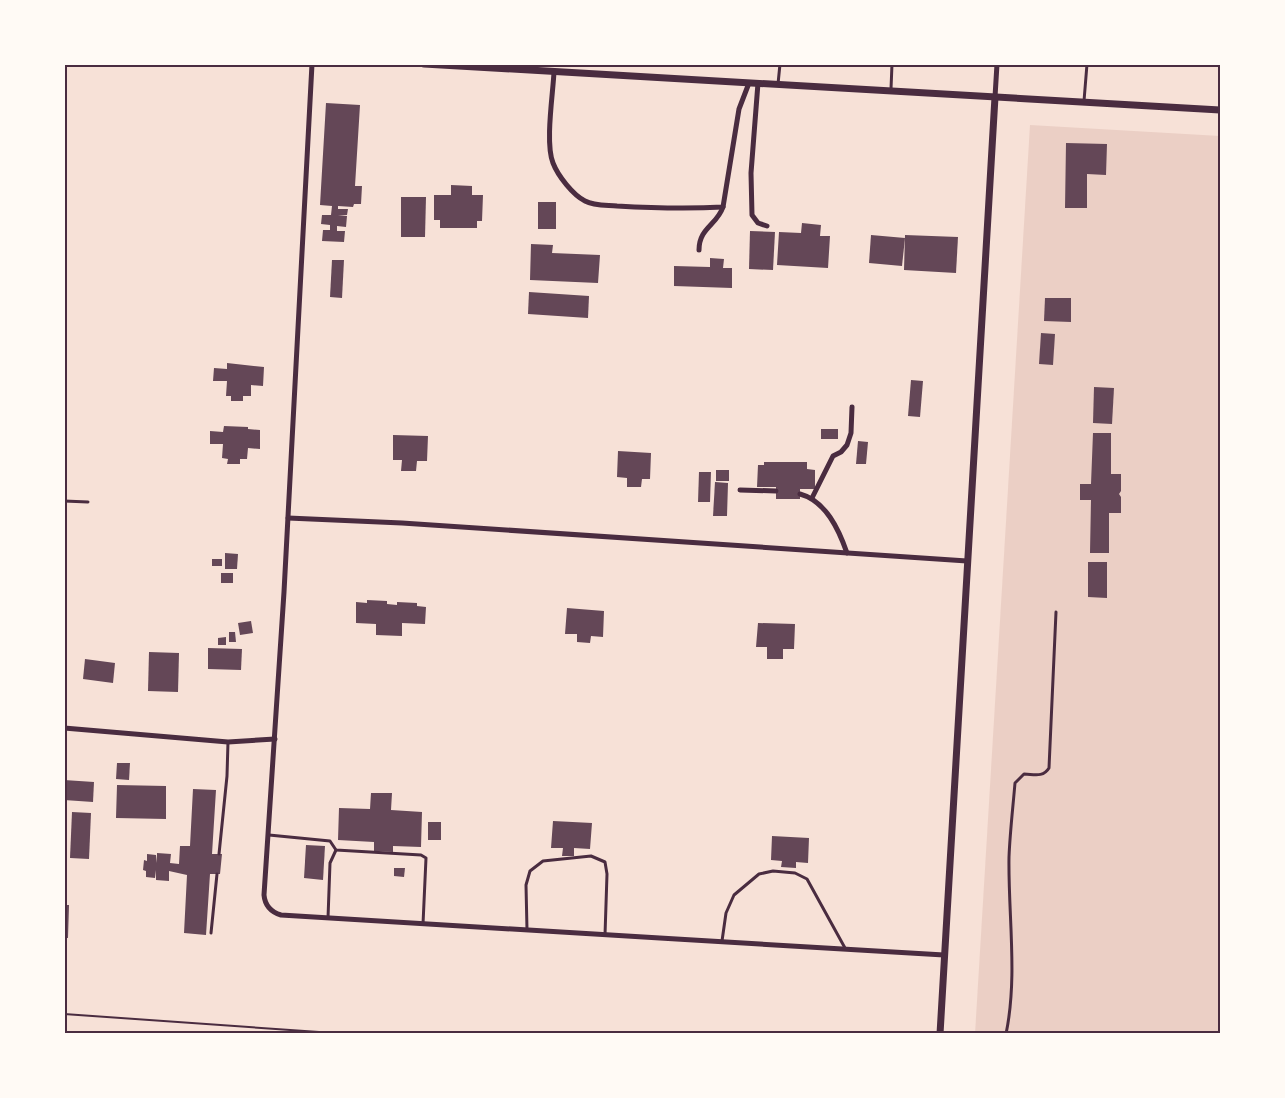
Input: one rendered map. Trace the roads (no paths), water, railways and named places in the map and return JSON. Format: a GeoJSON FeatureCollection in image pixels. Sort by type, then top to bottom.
{"type":"FeatureCollection","features":[{"type":"Feature","properties":{"kind":"street"},"geometry":{"type":"LineString","coordinates":[[312,64],[288,518],[264,896],[266,904],[275,913],[281,915],[527,932],[944,955]]}},
{"type":"Feature","properties":{"kind":"street"},"geometry":{"type":"LineString","coordinates":[[424,64],[1221,110]]}},
{"type":"Feature","properties":{"kind":"street"},"geometry":{"type":"LineString","coordinates":[[940,1034],[997,64]]}},
{"type":"Feature","properties":{"kind":"street"},"geometry":{"type":"LineString","coordinates":[[554,72],[551,120],[552,162],[560,176],[584,201],[596,205],[630,207],[696,209],[723,207]]}},
{"type":"Feature","properties":{"kind":"street"},"geometry":{"type":"LineString","coordinates":[[699,250],[700,237],[720,215],[723,207],[739,110],[749,83]]}},
{"type":"Feature","properties":{"kind":"street"},"geometry":{"type":"LineString","coordinates":[[758,83],[751,164],[752,215],[758,223],[767,226]]}},
{"type":"Feature","properties":{"kind":"street"},"geometry":{"type":"LineString","coordinates":[[812,498],[833,456],[847,445],[851,433],[852,407]]}},
{"type":"Feature","properties":{"kind":"street"},"geometry":{"type":"LineString","coordinates":[[740,490],[776,491]]}},
{"type":"Feature","properties":{"kind":"street"},"geometry":{"type":"LineString","coordinates":[[800,494],[812,498],[834,523],[847,554]]}},
{"type":"Feature","properties":{"kind":"street"},"geometry":{"type":"LineString","coordinates":[[288,518],[402,523],[968,561]]}},
{"type":"Feature","properties":{"kind":"street"},"geometry":{"type":"LineString","coordinates":[[64,728],[228,742],[275,739]]}},
{"type":"Feature","properties":{"kind":"lane"},"geometry":{"type":"LineString","coordinates":[[778,84],[780,64]]}},
{"type":"Feature","properties":{"kind":"lane"},"geometry":{"type":"LineString","coordinates":[[891,91],[892,64]]}},
{"type":"Feature","properties":{"kind":"lane"},"geometry":{"type":"LineString","coordinates":[[1084,101],[1087,64]]}},
{"type":"Feature","properties":{"kind":"lane"},"geometry":{"type":"LineString","coordinates":[[64,501],[88,502]]}},
{"type":"Feature","properties":{"kind":"lane"},"geometry":{"type":"LineString","coordinates":[[1006,1034],[1010,1016],[1009,856],[1016,783],[1024,774],[1038,775],[1049,768],[1056,612]]}},
{"type":"Feature","properties":{"kind":"lane"},"geometry":{"type":"LineString","coordinates":[[219,854],[228,742]]}},
{"type":"Feature","properties":{"kind":"lane"},"geometry":{"type":"LineString","coordinates":[[269,835],[330,841],[336,850]]}},
{"type":"Feature","properties":{"kind":"lane"},"geometry":{"type":"LineString","coordinates":[[328,918],[330,863],[336,850]]}},
{"type":"Feature","properties":{"kind":"lane"},"geometry":{"type":"LineString","coordinates":[[336,850],[421,855],[426,858],[423,924]]}},
{"type":"Feature","properties":{"kind":"lane"},"geometry":{"type":"LineString","coordinates":[[527,932],[526,885],[530,871],[543,861],[591,856],[605,862],[607,873],[605,936]]}},
{"type":"Feature","properties":{"kind":"lane"},"geometry":{"type":"LineString","coordinates":[[722,941],[726,913],[734,896],[759,873],[773,871],[795,873],[807,879],[845,948]]}},
{"type":"Feature","properties":{"kind":"lane"},"geometry":{"type":"LineString","coordinates":[[211,933],[217,874]]}}]}
